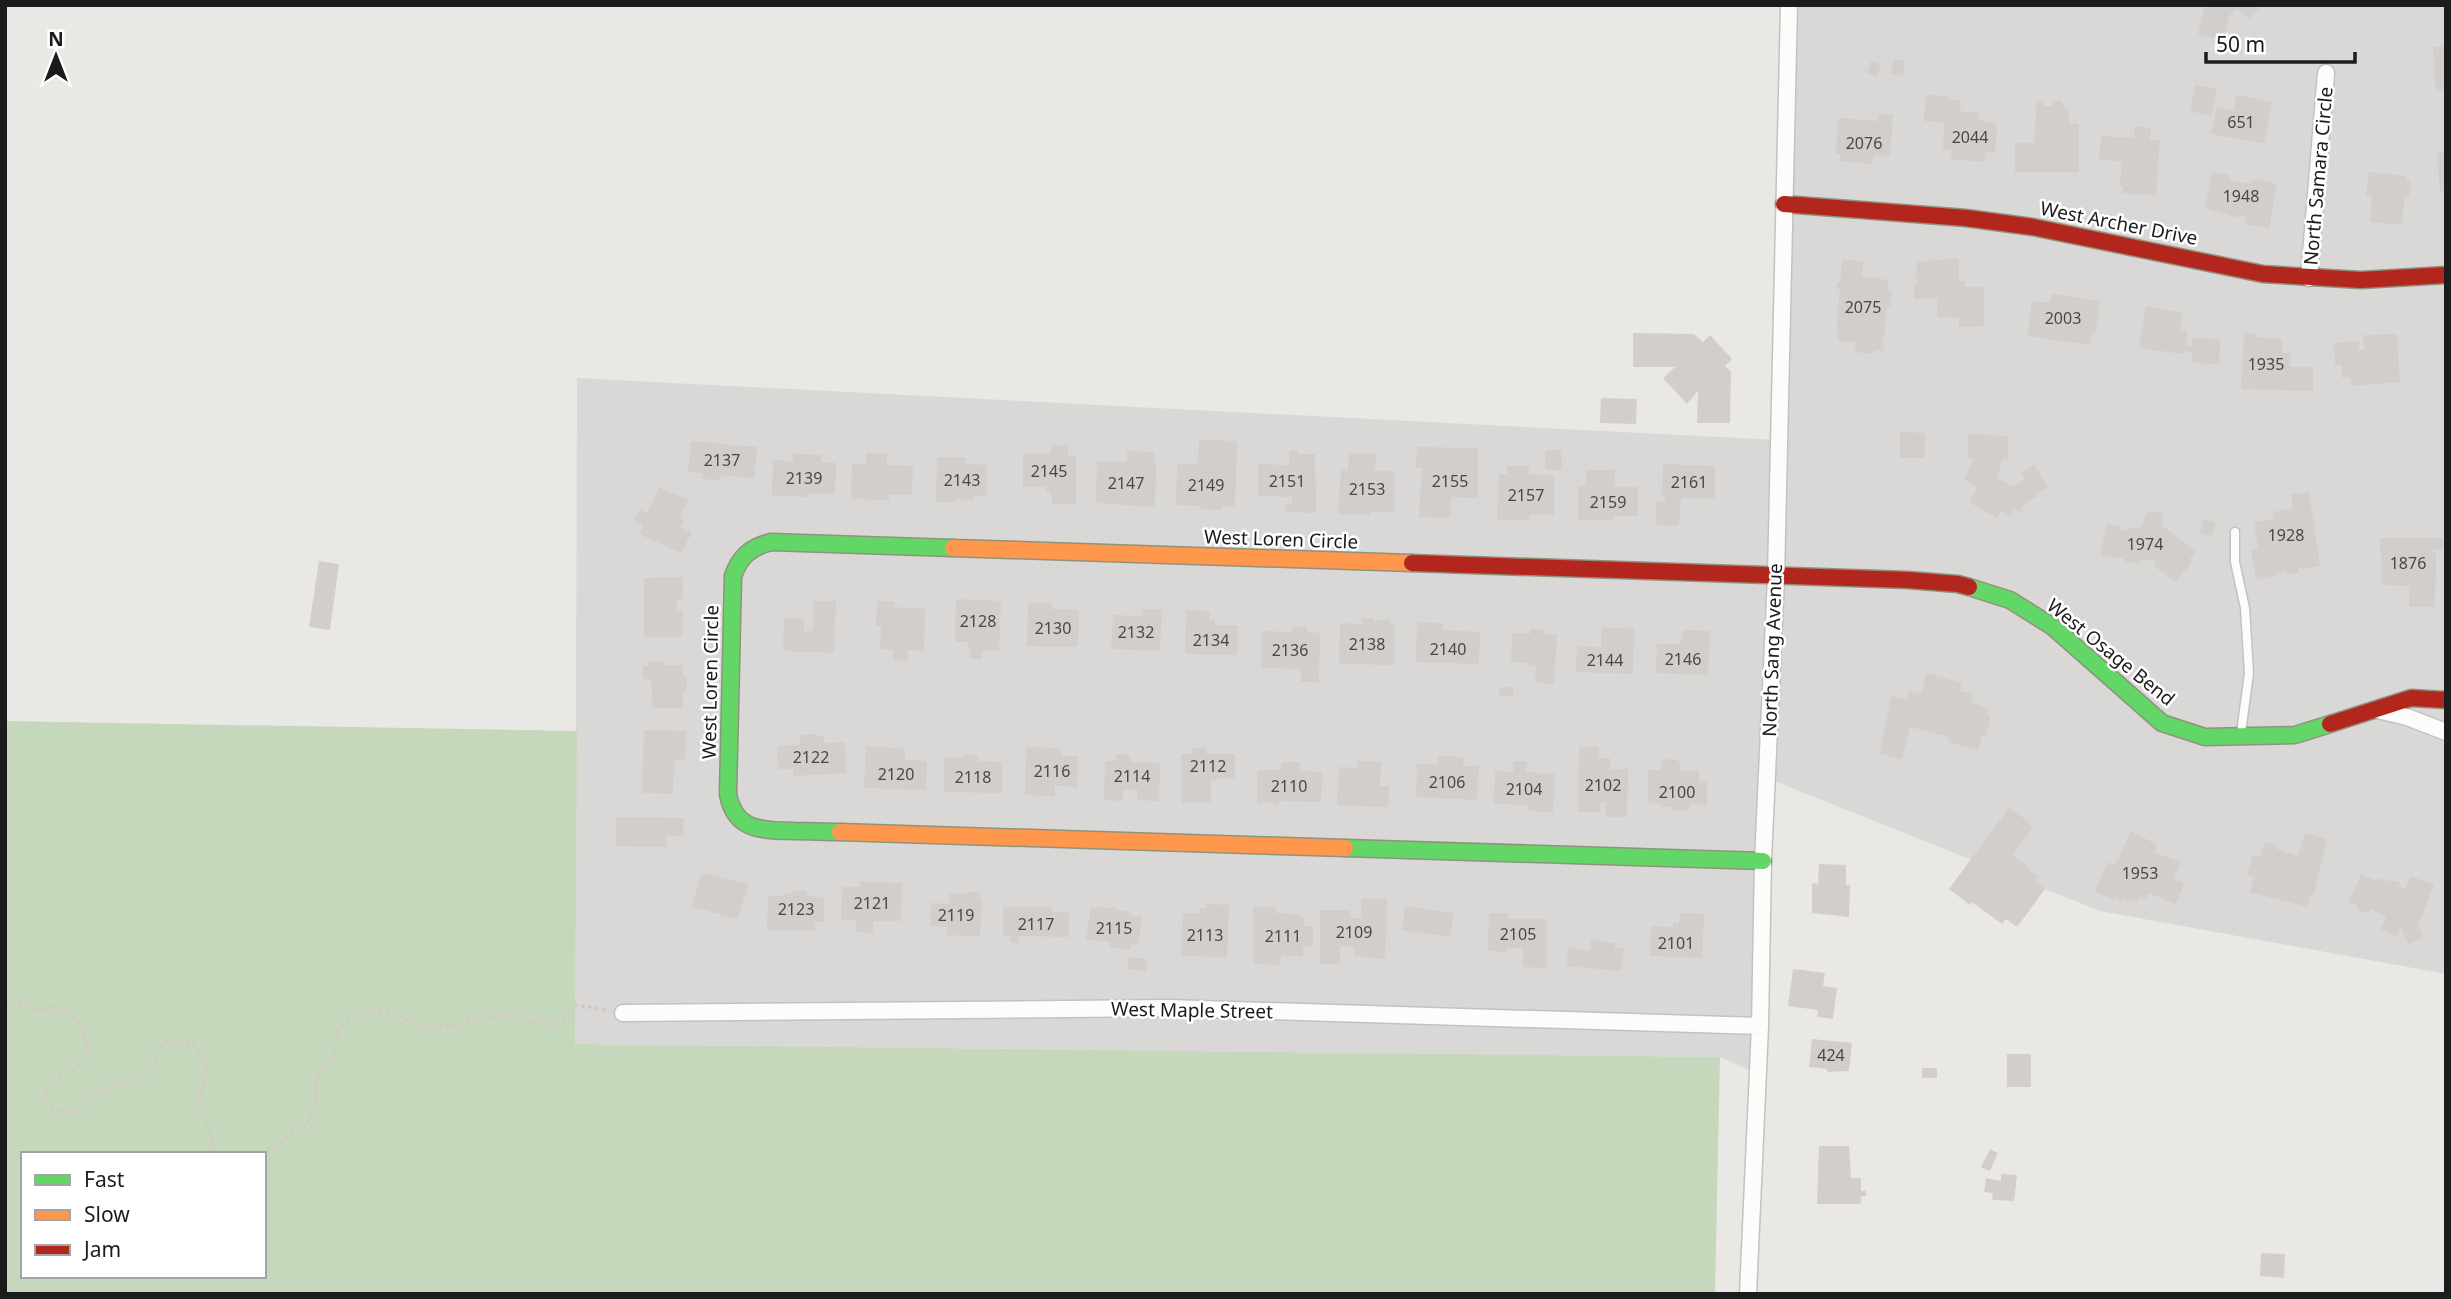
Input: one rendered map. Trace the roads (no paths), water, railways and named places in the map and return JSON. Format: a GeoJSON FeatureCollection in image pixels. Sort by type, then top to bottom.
{"type":"FeatureCollection","features":[{"type":"Feature","properties":{"kind":"street","name":"North Sang Avenue"},"geometry":{"type":"LineString","coordinates":[[1748,1294],[1776,577],[1789,5]]}},
{"type":"Feature","properties":{"kind":"street","name":"North Samara Circle"},"geometry":{"type":"LineString","coordinates":[[2309,278],[2326,73]]}},
{"type":"Feature","properties":{"kind":"street","name":"West Archer Drive"},"geometry":{"type":"LineString","coordinates":[[1784,204],[1966,218],[2033,227],[2263,274],[2361,280],[2446,275]]}},
{"type":"Feature","properties":{"kind":"street","name":"West Loren Circle"},"geometry":{"type":"LineString","coordinates":[[1763,861],[762,830],[748,826],[737,818],[730,807],[728,794],[733,576],[743,553],[754,546],[771,542],[1776,577]]}},
{"type":"Feature","properties":{"kind":"street","name":"West Osage Bend"},"geometry":{"type":"LineString","coordinates":[[1776,577],[1958,584],[2010,600],[2053,627],[2162,723],[2205,737],[2295,735],[2411,698],[2446,700]]}},
{"type":"Feature","properties":{"kind":"street"},"geometry":{"type":"LineString","coordinates":[[2378,710],[2407,717],[2446,732]]}},
{"type":"Feature","properties":{"kind":"street","name":"West Maple Street"},"geometry":{"type":"LineString","coordinates":[[623,1013],[1168,1008],[1760,1026]]}},
{"type":"Feature","properties":{"kind":"lane"},"geometry":{"type":"LineString","coordinates":[[2235,532],[2235,562],[2245,608],[2249,673],[2241,736]]}}]}
